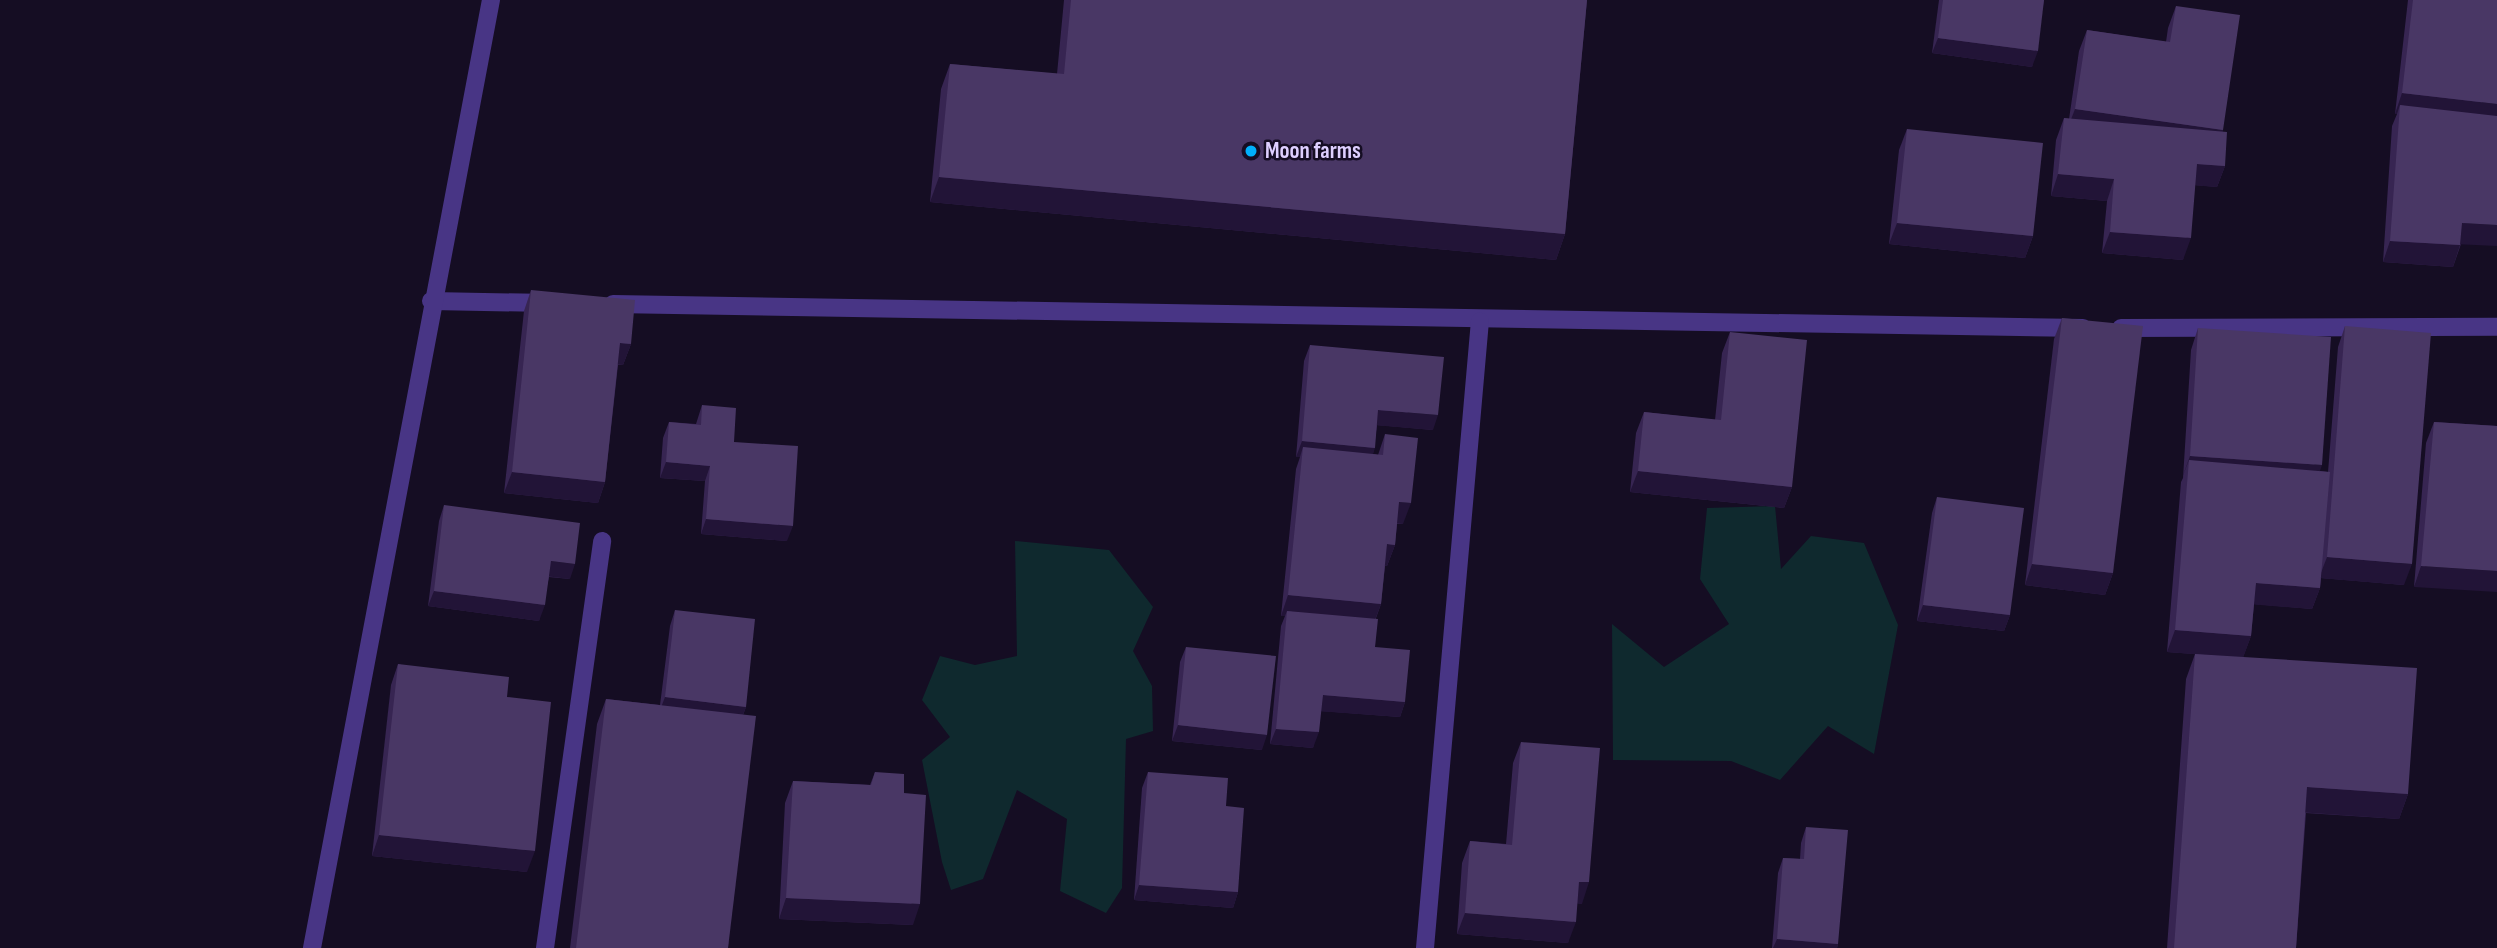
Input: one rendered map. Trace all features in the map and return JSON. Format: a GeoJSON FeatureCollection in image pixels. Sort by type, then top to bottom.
{"type":"FeatureCollection","features":[{"type":"Feature","properties":{"kind":"street"},"geometry":{"type":"LineString","coordinates":[[312,948],[431,301],[491,0]]}},
{"type":"Feature","properties":{"kind":"street"},"geometry":{"type":"LineString","coordinates":[[431,301],[571,303]]}},
{"type":"Feature","properties":{"kind":"street"},"geometry":{"type":"LineString","coordinates":[[598,304],[1480,321],[2173,329],[2497,327]]}},
{"type":"Feature","properties":{"kind":"street"},"geometry":{"type":"LineString","coordinates":[[1425,948],[1480,321]]}},
{"type":"Feature","properties":{"kind":"street"},"geometry":{"type":"LineString","coordinates":[[545,948],[602,541]]}},
{"type":"Feature","properties":{"kind":"green space"},"geometry":{"type":"Polygon","coordinates":[[[1775,506],[1781,569],[1811,536],[1864,543],[1898,625],[1874,754],[1828,726],[1780,780],[1731,761],[1613,760],[1612,624],[1664,667],[1729,624],[1700,579],[1707,508],[1775,506]]]}},
{"type":"Feature","properties":{"kind":"green space"},"geometry":{"type":"Polygon","coordinates":[[[1015,541],[1109,550],[1153,607],[1133,651],[1152,686],[1153,731],[1126,739],[1122,888],[1106,913],[1060,891],[1067,819],[1017,790],[983,879],[951,890],[942,862],[922,760],[950,737],[922,700],[940,656],[975,665],[1017,656],[1015,541]]]}},
{"type":"Feature","properties":{"kind":"building","name":"Moon farms"},"geometry":{"type":"Polygon","coordinates":[[[1071,0],[1587,0],[1565,234],[939,177],[950,64],[1064,74],[1071,0]]]}},
{"type":"Feature","properties":{"kind":"building"},"geometry":{"type":"Polygon","coordinates":[[[1943,0],[2044,0],[2038,51],[1938,38],[1943,0]]]}},
{"type":"Feature","properties":{"kind":"building"},"geometry":{"type":"Polygon","coordinates":[[[2413,0],[2497,0],[2497,104],[2402,93],[2413,0]]]}},
{"type":"Feature","properties":{"kind":"building"},"geometry":{"type":"Polygon","coordinates":[[[2176,6],[2240,15],[2223,130],[2075,109],[2087,30],[2170,42],[2176,6]]]}},
{"type":"Feature","properties":{"kind":"building"},"geometry":{"type":"Polygon","coordinates":[[[2400,105],[2497,116],[2497,225],[2462,223],[2460,245],[2390,241],[2400,105]]]}},
{"type":"Feature","properties":{"kind":"building"},"geometry":{"type":"Polygon","coordinates":[[[2064,118],[2227,132],[2225,166],[2197,164],[2191,238],[2110,232],[2114,179],[2058,174],[2064,118]]]}},
{"type":"Feature","properties":{"kind":"building"},"geometry":{"type":"Polygon","coordinates":[[[1907,129],[2043,143],[2033,236],[1897,223],[1907,129]]]}},
{"type":"Feature","properties":{"kind":"building"},"geometry":{"type":"Polygon","coordinates":[[[531,290],[635,300],[631,344],[620,343],[605,482],[512,472],[531,290]]]}},
{"type":"Feature","properties":{"kind":"building"},"geometry":{"type":"Polygon","coordinates":[[[2062,318],[2143,326],[2113,573],[2032,564],[2062,318]]]}},
{"type":"Feature","properties":{"kind":"building"},"geometry":{"type":"Polygon","coordinates":[[[2345,326],[2431,333],[2412,564],[2327,557],[2345,326]]]}},
{"type":"Feature","properties":{"kind":"building"},"geometry":{"type":"Polygon","coordinates":[[[2198,328],[2331,337],[2322,465],[2190,456],[2198,328]]]}},
{"type":"Feature","properties":{"kind":"building"},"geometry":{"type":"Polygon","coordinates":[[[1730,332],[1807,340],[1792,487],[1638,471],[1644,412],[1721,420],[1730,332]]]}},
{"type":"Feature","properties":{"kind":"building"},"geometry":{"type":"Polygon","coordinates":[[[1310,345],[1444,357],[1438,415],[1378,410],[1375,448],[1302,441],[1310,345]]]}},
{"type":"Feature","properties":{"kind":"building"},"geometry":{"type":"Polygon","coordinates":[[[702,405],[736,408],[734,442],[798,446],[793,526],[706,519],[710,466],[666,462],[669,422],[701,425],[702,405]]]}},
{"type":"Feature","properties":{"kind":"building"},"geometry":{"type":"Polygon","coordinates":[[[2434,422],[2497,426],[2497,571],[2421,566],[2434,422]]]}},
{"type":"Feature","properties":{"kind":"building"},"geometry":{"type":"Polygon","coordinates":[[[1385,434],[1418,438],[1411,503],[1399,502],[1395,545],[1387,544],[1381,604],[1288,595],[1303,447],[1383,455],[1385,434]]]}},
{"type":"Feature","properties":{"kind":"building"},"geometry":{"type":"Polygon","coordinates":[[[2189,460],[2330,472],[2320,588],[2256,583],[2251,636],[2175,630],[2189,460]]]}},
{"type":"Feature","properties":{"kind":"building"},"geometry":{"type":"Polygon","coordinates":[[[1937,497],[2024,508],[2010,615],[1923,605],[1937,497]]]}},
{"type":"Feature","properties":{"kind":"building"},"geometry":{"type":"Polygon","coordinates":[[[444,505],[580,523],[575,564],[551,561],[545,605],[434,591],[444,505]]]}},
{"type":"Feature","properties":{"kind":"building"},"geometry":{"type":"Polygon","coordinates":[[[675,610],[755,619],[746,707],[665,697],[675,610]]]}},
{"type":"Feature","properties":{"kind":"building"},"geometry":{"type":"Polygon","coordinates":[[[1287,611],[1378,619],[1375,647],[1410,650],[1405,702],[1323,695],[1319,732],[1276,729],[1287,611]]]}},
{"type":"Feature","properties":{"kind":"building"},"geometry":{"type":"Polygon","coordinates":[[[1186,647],[1276,656],[1267,735],[1178,725],[1186,647]]]}},
{"type":"Feature","properties":{"kind":"building"},"geometry":{"type":"Polygon","coordinates":[[[2195,654],[2417,668],[2408,794],[2307,787],[2296,948],[2174,948],[2195,654]]]}},
{"type":"Feature","properties":{"kind":"building"},"geometry":{"type":"Polygon","coordinates":[[[398,664],[509,677],[507,697],[551,702],[535,851],[379,835],[398,664]]]}},
{"type":"Feature","properties":{"kind":"building"},"geometry":{"type":"Polygon","coordinates":[[[606,699],[756,716],[728,948],[576,948],[606,699]]]}},
{"type":"Feature","properties":{"kind":"building"},"geometry":{"type":"Polygon","coordinates":[[[1521,742],[1600,748],[1589,882],[1579,882],[1576,922],[1465,913],[1470,841],[1512,845],[1521,742]]]}},
{"type":"Feature","properties":{"kind":"building"},"geometry":{"type":"Polygon","coordinates":[[[875,772],[904,774],[904,793],[926,795],[920,904],[786,898],[793,781],[871,785],[875,772]]]}},
{"type":"Feature","properties":{"kind":"building"},"geometry":{"type":"Polygon","coordinates":[[[1148,772],[1228,778],[1226,806],[1244,808],[1238,892],[1139,885],[1148,772]]]}},
{"type":"Feature","properties":{"kind":"building"},"geometry":{"type":"Polygon","coordinates":[[[1806,827],[1848,830],[1838,944],[1777,939],[1783,858],[1804,859],[1806,827]]]}},
{"type":"Feature","properties":{"kind":"place","name":"Moon farms"},"geometry":{"type":"Point","coordinates":[1251,151]}}]}
